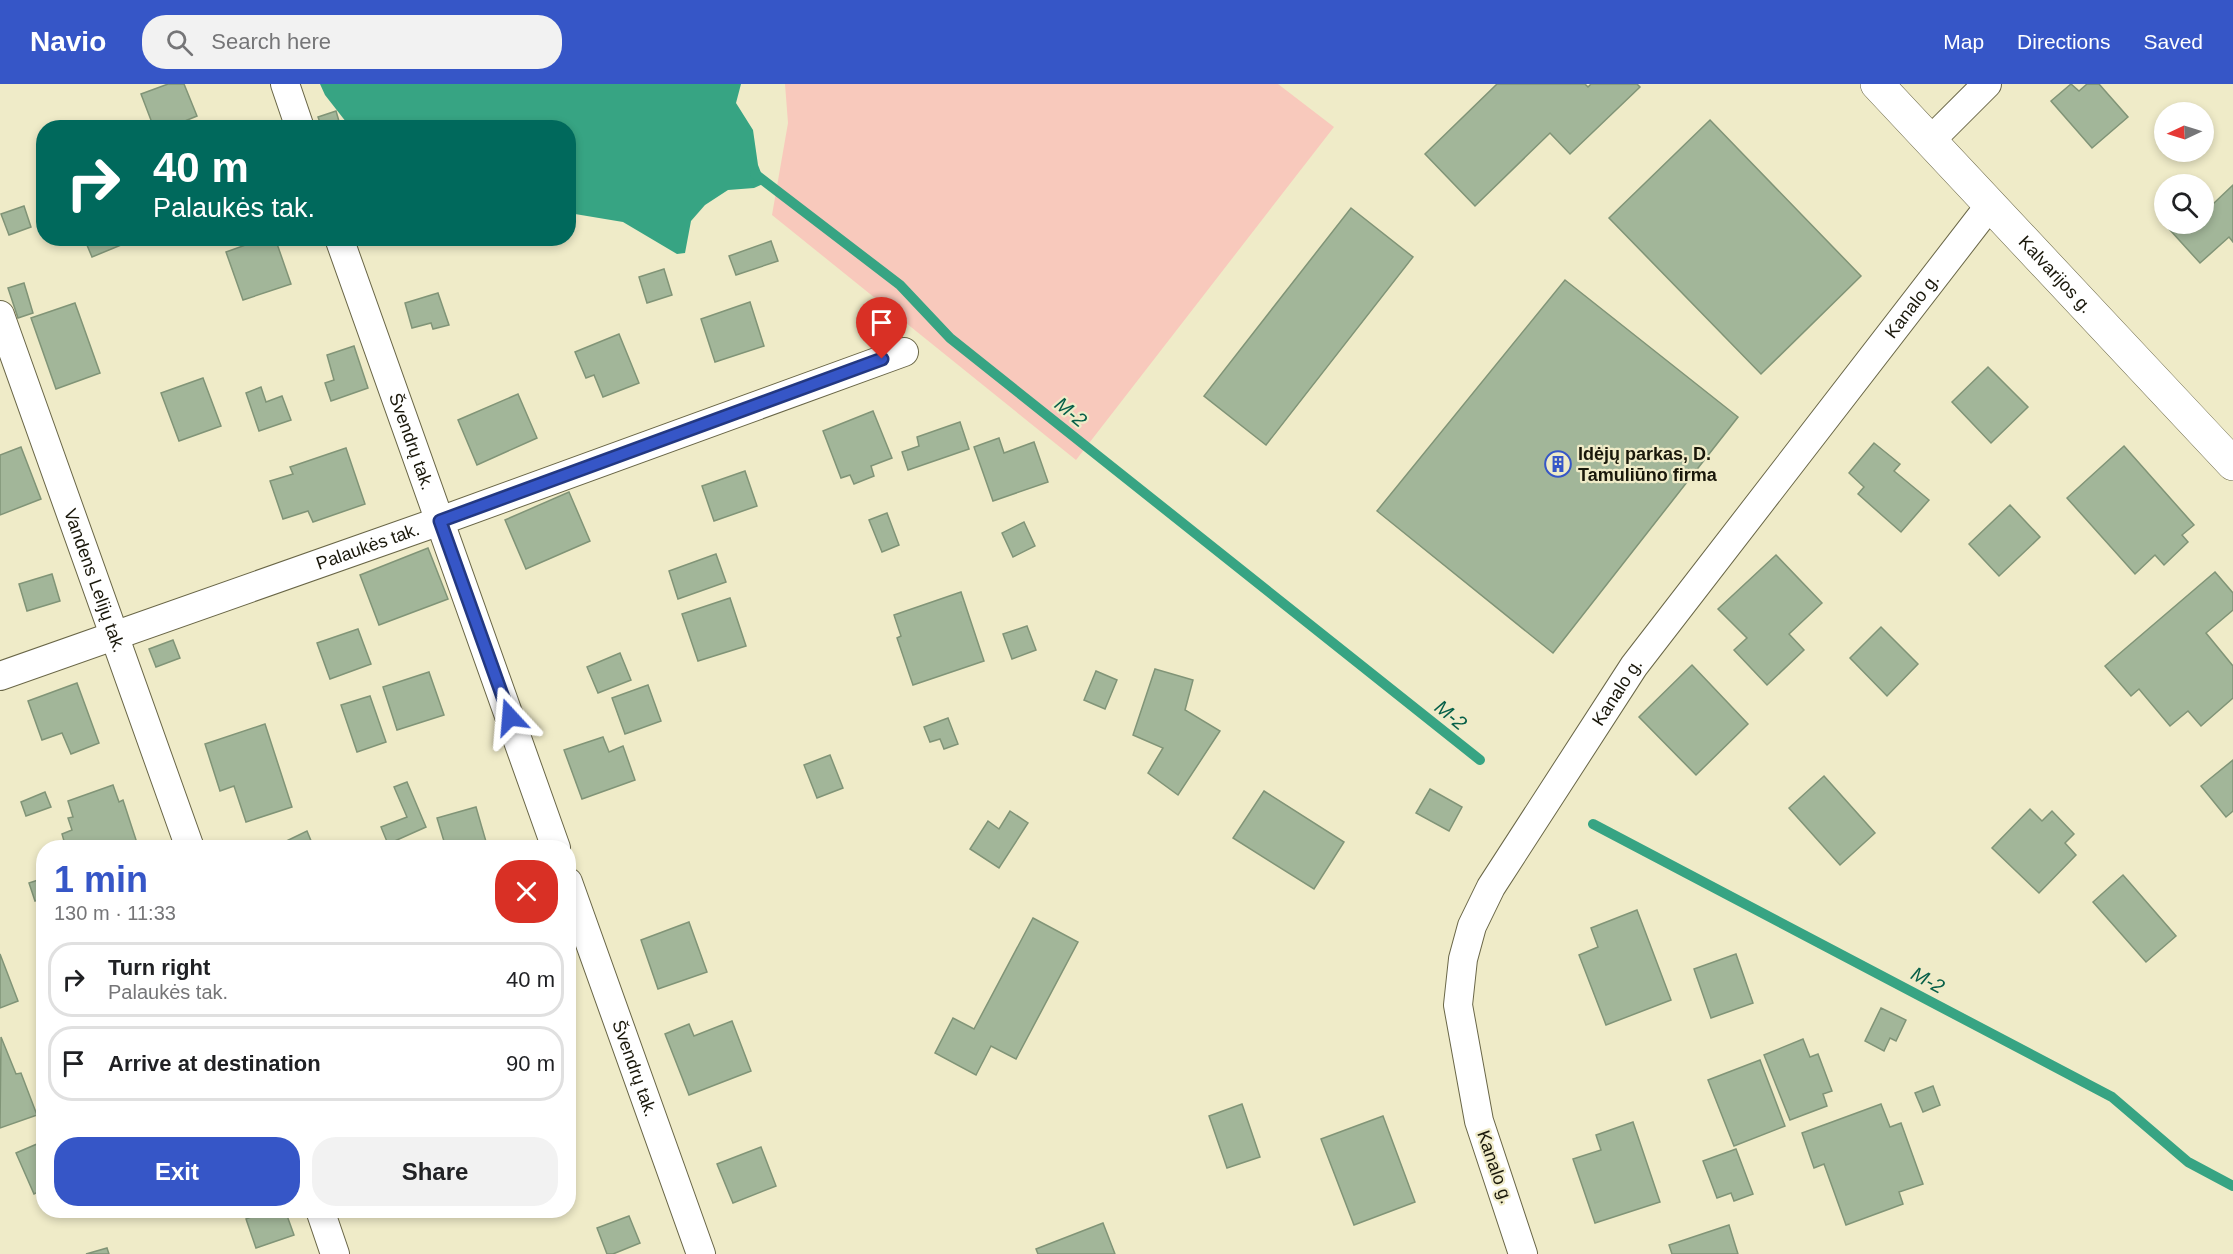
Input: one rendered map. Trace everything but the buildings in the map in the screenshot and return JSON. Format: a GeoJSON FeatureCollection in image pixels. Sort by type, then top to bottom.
{"type":"FeatureCollection","features":[{"type":"Feature","properties":{"kind":"main road","name":"Kalvarijos g."},"geometry":{"type":"LineString","coordinates":[[1877,84],[2233,464]]}},
{"type":"Feature","properties":{"kind":"street"},"geometry":{"type":"LineString","coordinates":[[285,84],[297,120]]}},
{"type":"Feature","properties":{"kind":"street"},"geometry":{"type":"LineString","coordinates":[[1931,140],[1987,84]]}},
{"type":"Feature","properties":{"kind":"street","name":"Kanalo g."},"geometry":{"type":"LineString","coordinates":[[1523,1254],[1479,1121],[1458,1005],[1463,959],[1472,926],[1491,887],[1634,666],[1990,204]]}},
{"type":"Feature","properties":{"kind":"street","name":"Švendrų tak."},"geometry":{"type":"LineString","coordinates":[[342,246],[553,840]]}},
{"type":"Feature","properties":{"kind":"street","name":"Vandens Lelijų tak."},"geometry":{"type":"LineString","coordinates":[[0,315],[187,840]]}},
{"type":"Feature","properties":{"kind":"street","name":"Palaukės tak."},"geometry":{"type":"LineString","coordinates":[[0,676],[440,521],[904,352]]}},
{"type":"Feature","properties":{"kind":"street","name":"Švendrų tak."},"geometry":{"type":"LineString","coordinates":[[576,904],[701,1254]]}},
{"type":"Feature","properties":{"kind":"street"},"geometry":{"type":"LineString","coordinates":[[323,1218],[335,1254]]}},
{"type":"Feature","properties":{"kind":"shaded area"},"geometry":{"type":"Polygon","coordinates":[[[320,84],[741,84],[736,103],[753,130],[758,165],[765,183],[754,188],[728,190],[705,205],[691,221],[685,253],[677,254],[623,222],[576,214],[576,120],[345,120],[325,95],[320,84]]]}},
{"type":"Feature","properties":{"kind":"shaded area"},"geometry":{"type":"Polygon","coordinates":[[[785,84],[1278,84],[1334,127],[1076,460],[772,215],[788,123],[785,84]]]}},
{"type":"Feature","properties":{"kind":"waterway","name":"M-2"},"geometry":{"type":"LineString","coordinates":[[755,174],[900,285],[950,338],[1480,760]]}},
{"type":"Feature","properties":{"kind":"waterway","name":"M-2"},"geometry":{"type":"LineString","coordinates":[[1593,824],[2112,1097],[2188,1162],[2233,1186]]}},
{"type":"Feature","properties":{"kind":"place","name":"Idėjų parkas, D. Tamuliūno firma"},"geometry":{"type":"Point","coordinates":[1558,464]}},
{"type":"Feature","properties":{"kind":"route"},"geometry":{"type":"LineString","coordinates":[[510,717],[440,521],[882,359]]}}]}
